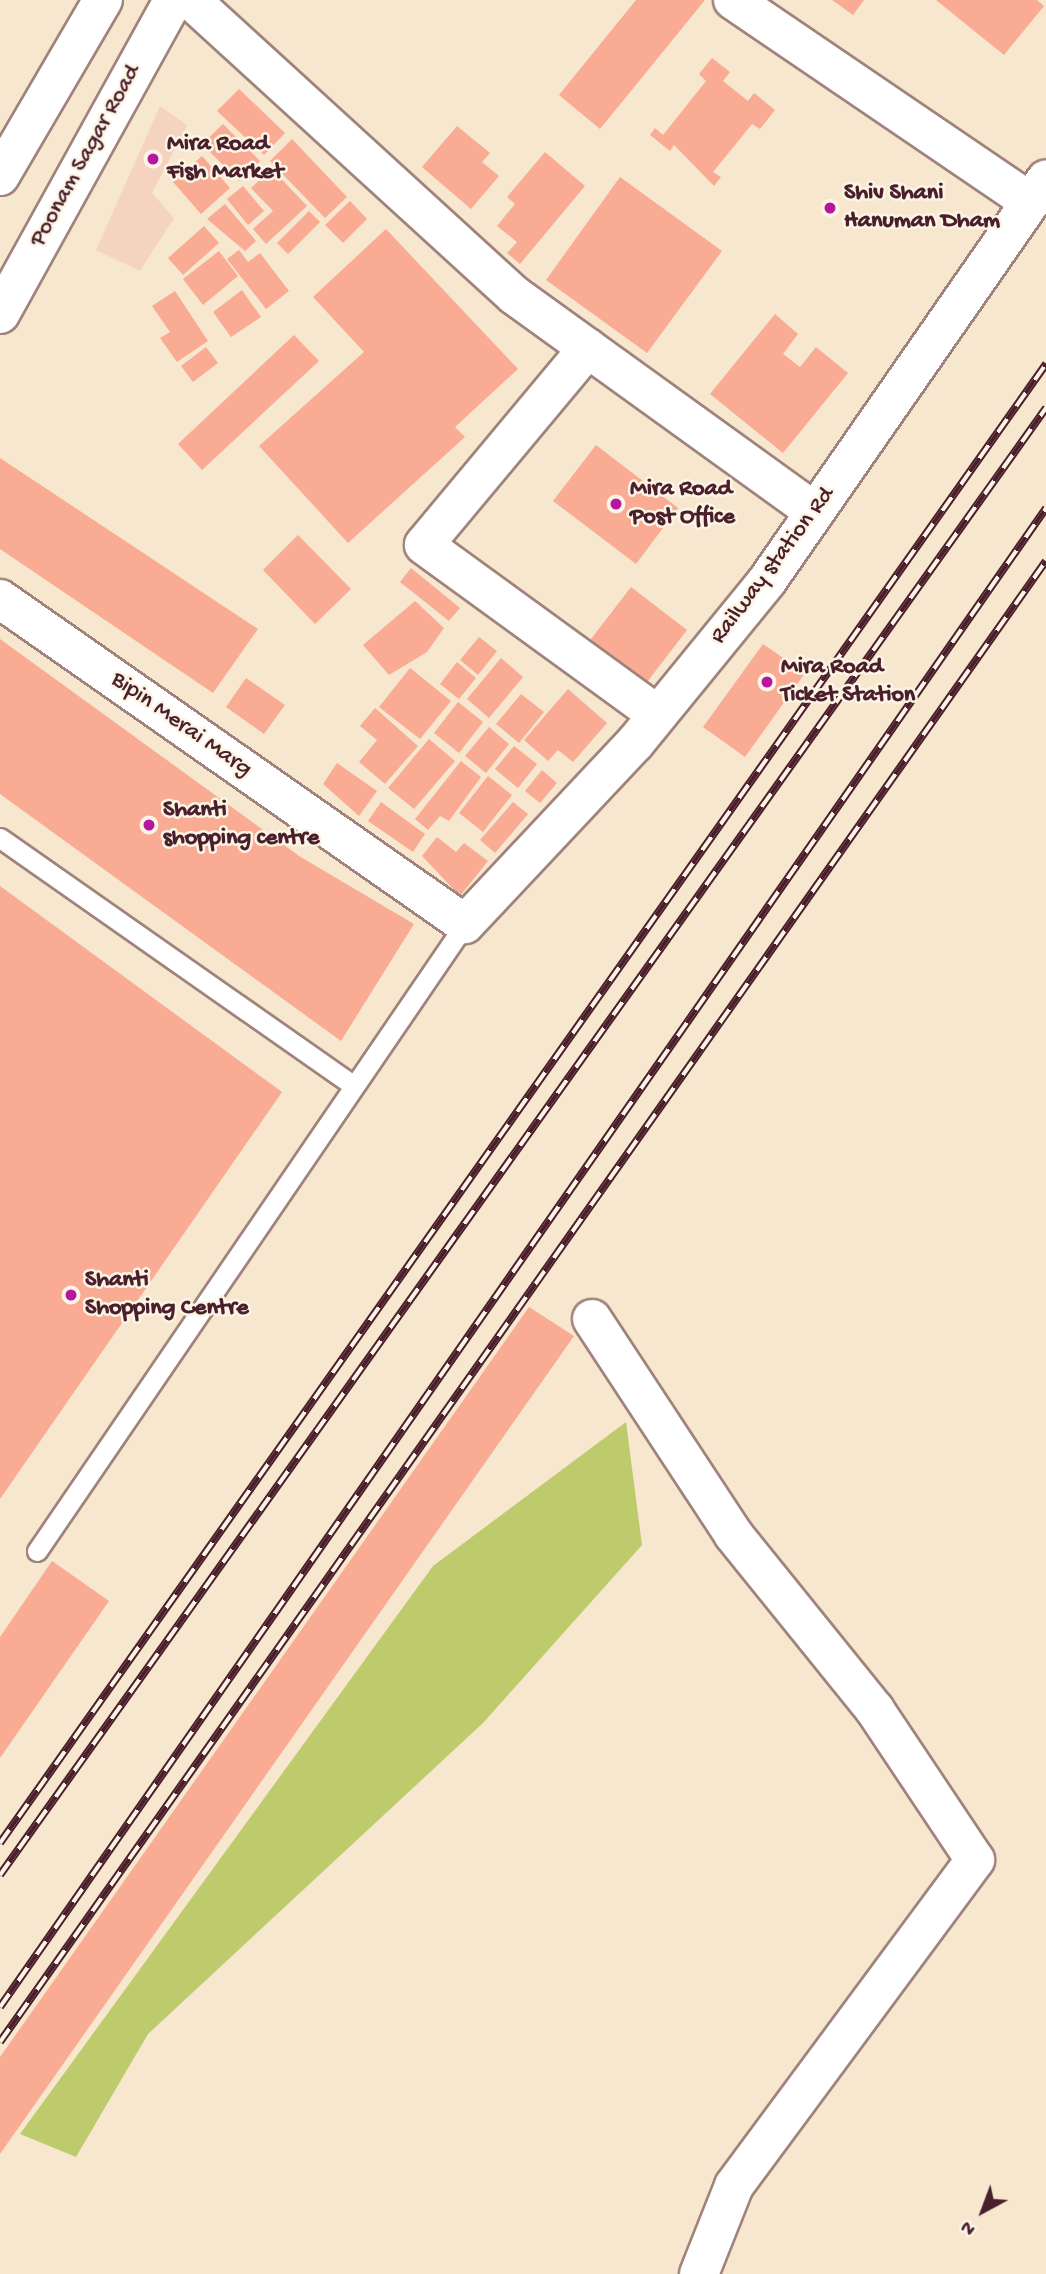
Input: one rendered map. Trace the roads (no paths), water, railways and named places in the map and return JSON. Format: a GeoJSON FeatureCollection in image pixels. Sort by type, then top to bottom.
{"type":"FeatureCollection","features":[{"type":"Feature","properties":{"kind":"street"},"geometry":{"type":"LineString","coordinates":[[0,176],[103,0]]}},
{"type":"Feature","properties":{"kind":"street","name":"Poonam Sagar Road"},"geometry":{"type":"LineString","coordinates":[[0,314],[173,0]]}},
{"type":"Feature","properties":{"kind":"street"},"geometry":{"type":"LineString","coordinates":[[191,0],[514,295],[816,512]]}},
{"type":"Feature","properties":{"kind":"street"},"geometry":{"type":"LineString","coordinates":[[733,0],[1038,191]]}},
{"type":"Feature","properties":{"kind":"street","name":"Railway station Rd"},"geometry":{"type":"LineString","coordinates":[[465,923],[655,713],[767,581],[1038,191]]}},
{"type":"Feature","properties":{"kind":"street"},"geometry":{"type":"LineString","coordinates":[[588,348],[424,545],[655,713]]}},
{"type":"Feature","properties":{"kind":"street","name":"Bipin Merai Marg"},"geometry":{"type":"LineString","coordinates":[[0,599],[465,923]]}},
{"type":"Feature","properties":{"kind":"street"},"geometry":{"type":"LineString","coordinates":[[592,1320],[733,1534],[875,1710],[975,1860],[734,2186],[698,2274]]}},
{"type":"Feature","properties":{"kind":"lane"},"geometry":{"type":"LineString","coordinates":[[0,838],[354,1086]]}},
{"type":"Feature","properties":{"kind":"lane"},"geometry":{"type":"LineString","coordinates":[[37,1551],[465,923]]}},
{"type":"Feature","properties":{"kind":"railway"},"geometry":{"type":"LineString","coordinates":[[0,1843],[1046,364]]}},
{"type":"Feature","properties":{"kind":"railway"},"geometry":{"type":"LineString","coordinates":[[0,1875],[1046,408]]}},
{"type":"Feature","properties":{"kind":"railway"},"geometry":{"type":"LineString","coordinates":[[0,2007],[1046,508]]}},
{"type":"Feature","properties":{"kind":"railway"},"geometry":{"type":"LineString","coordinates":[[0,2042],[1046,561]]}},
{"type":"Feature","properties":{"kind":"place","name":"Mira Road Fish Market"},"geometry":{"type":"Point","coordinates":[153,159]}},
{"type":"Feature","properties":{"kind":"place","name":"Shiv Shani Hanuman Dham"},"geometry":{"type":"Point","coordinates":[830,208]}},
{"type":"Feature","properties":{"kind":"place","name":"Mira Road Post Office"},"geometry":{"type":"Point","coordinates":[616,504]}},
{"type":"Feature","properties":{"kind":"place","name":"Mira Road Ticket Station"},"geometry":{"type":"Point","coordinates":[767,682]}},
{"type":"Feature","properties":{"kind":"place","name":"Shanti shopping centre"},"geometry":{"type":"Point","coordinates":[149,825]}},
{"type":"Feature","properties":{"kind":"place","name":"Shanti Shopping Centre"},"geometry":{"type":"Point","coordinates":[71,1295]}}]}
